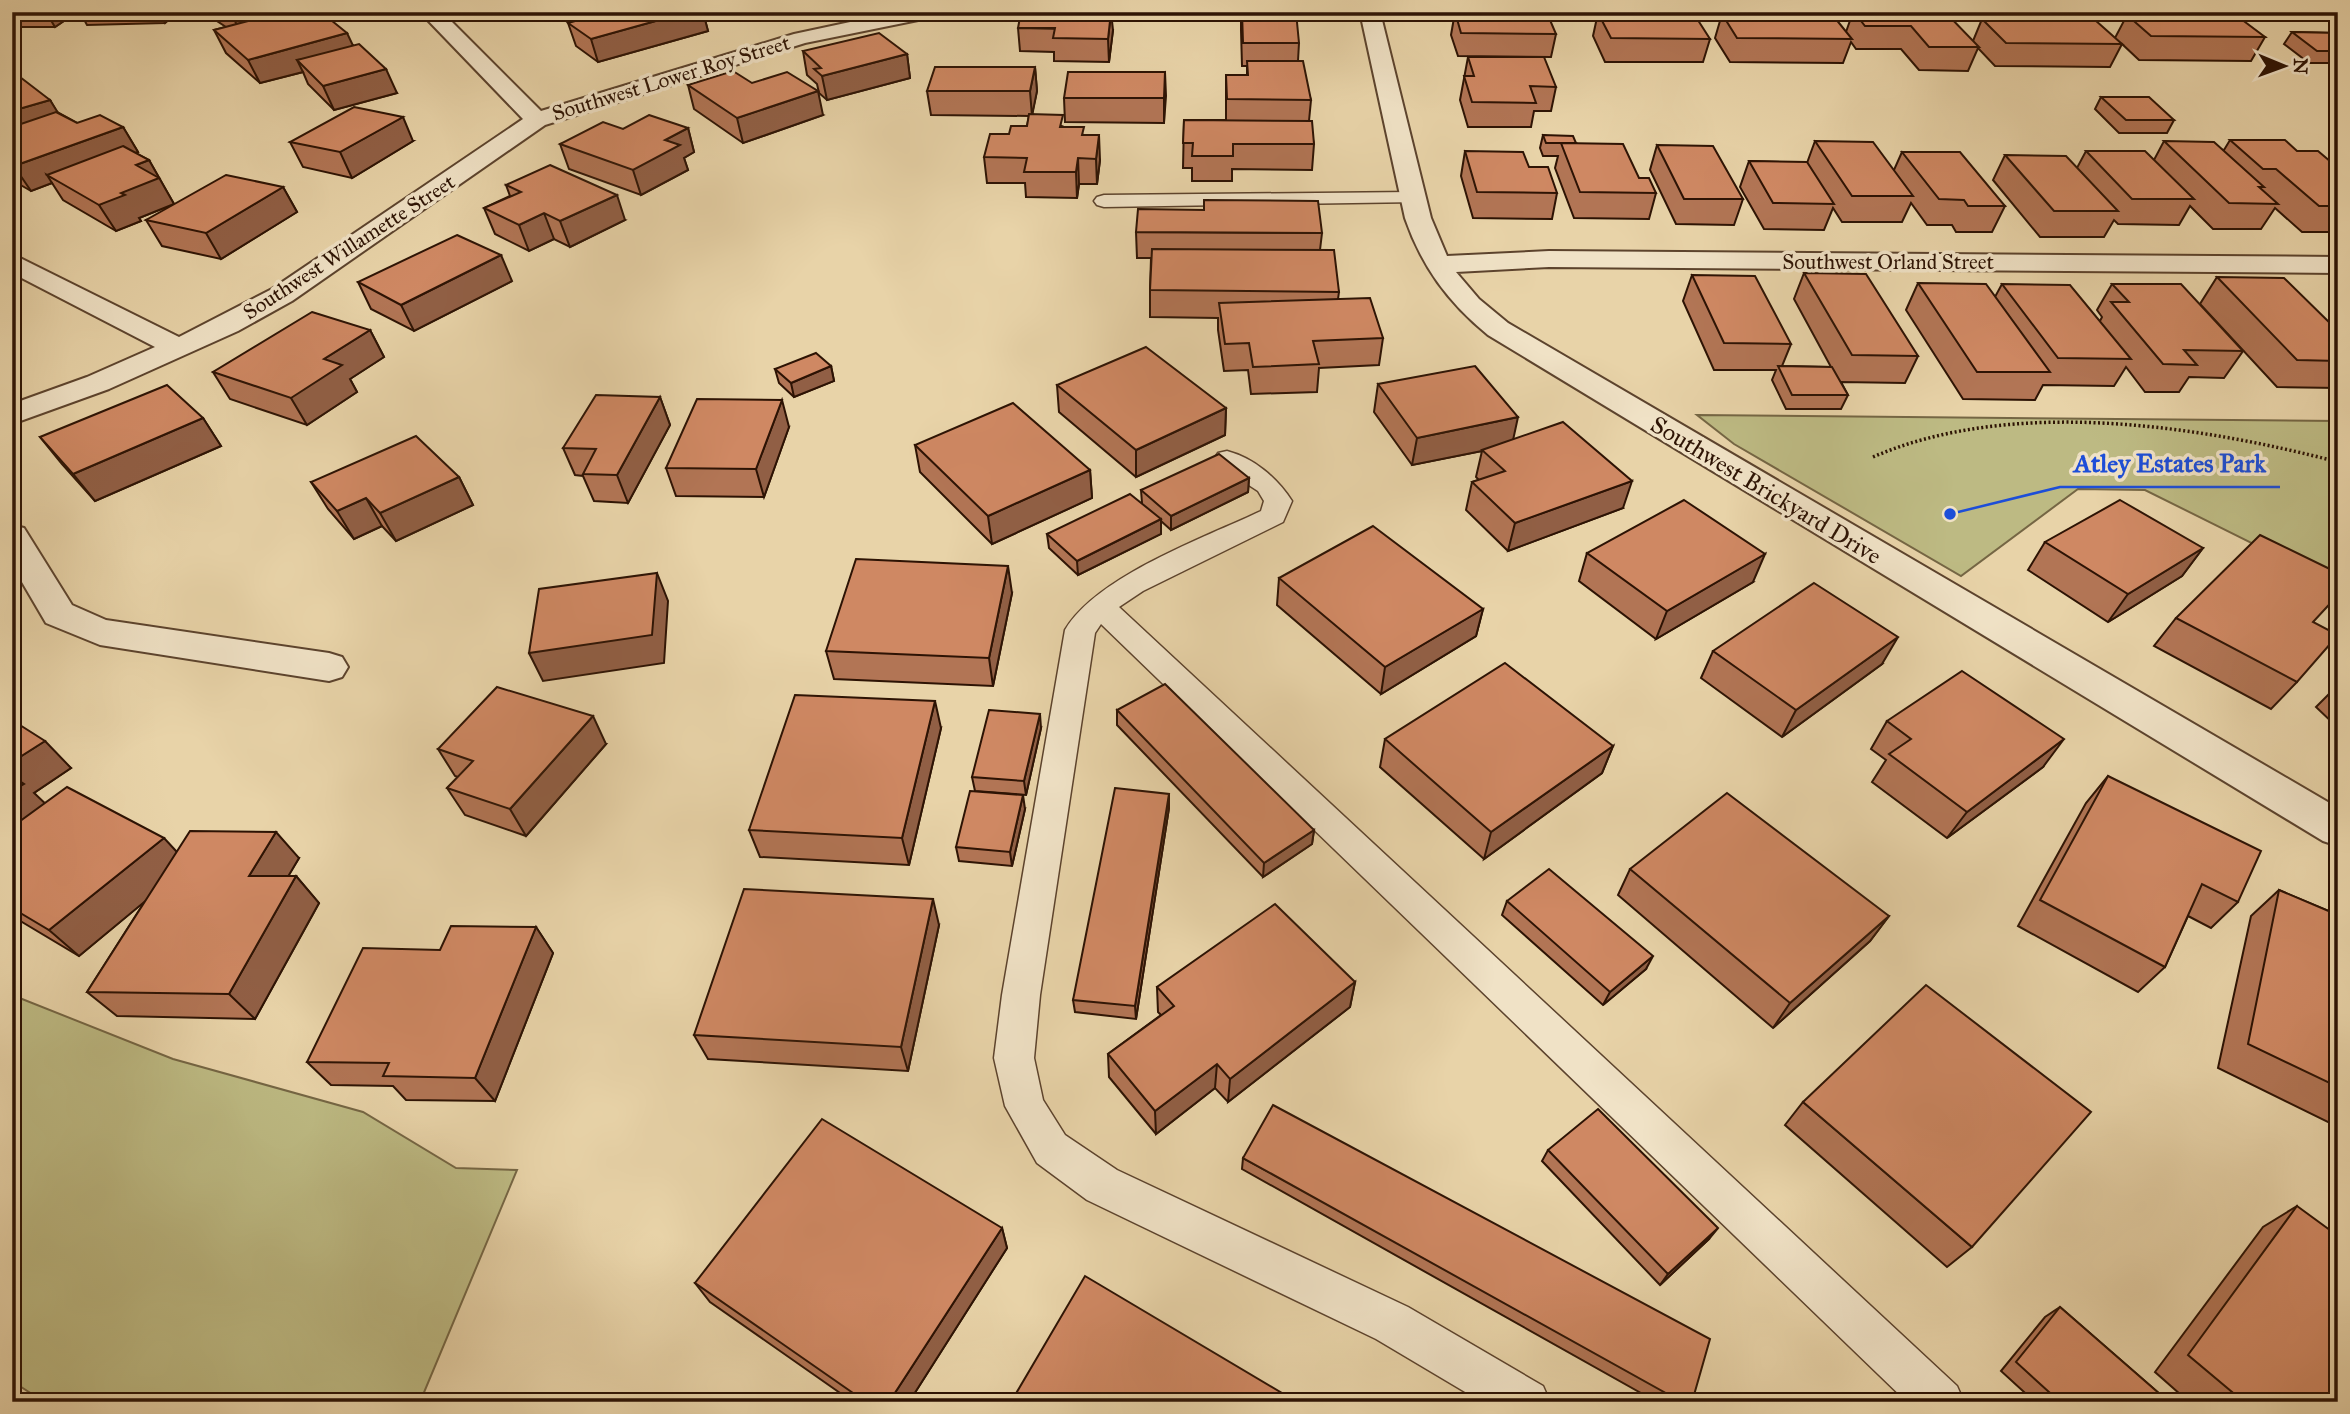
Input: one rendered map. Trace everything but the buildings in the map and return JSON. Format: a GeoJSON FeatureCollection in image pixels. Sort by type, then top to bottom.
{"type":"FeatureCollection","features":[{"type":"Feature","properties":{"kind":"street"},"geometry":{"type":"LineString","coordinates":[[430,12],[537,120]]}},
{"type":"Feature","properties":{"kind":"street","name":"Southwest Lower Roy Street"},"geometry":{"type":"LineString","coordinates":[[537,120],[801,38],[928,12]]}},
{"type":"Feature","properties":{"kind":"street","name":"Southwest Brickyard Drive"},"geometry":{"type":"LineString","coordinates":[[1370,12],[1412,198],[1426,243],[1450,288],[1469,307],[1497,329],[2338,830]]}},
{"type":"Feature","properties":{"kind":"street","name":"Southwest Willamette Street"},"geometry":{"type":"LineString","coordinates":[[12,415],[98,383],[178,348],[228,325],[282,295],[537,120]]}},
{"type":"Feature","properties":{"kind":"street","name":"Southwest Orland Street"},"geometry":{"type":"LineString","coordinates":[[1438,265],[1574,259],[2338,265]]}},
{"type":"Feature","properties":{"kind":"street"},"geometry":{"type":"LineString","coordinates":[[12,262],[178,348]]}},
{"type":"Feature","properties":{"kind":"street"},"geometry":{"type":"LineString","coordinates":[[12,536],[59,614],[100,632],[329,667]]}},
{"type":"Feature","properties":{"kind":"lane"},"geometry":{"type":"LineString","coordinates":[[1104,201],[1412,198]]}},
{"type":"Feature","properties":{"kind":"lane"},"geometry":{"type":"LineString","coordinates":[[1227,460],[1268,485],[1279,501],[1273,516],[1133,584],[1100,606],[1080,630],[1021,995],[1014,1059],[1025,1106],[1051,1149],[1102,1185],[1392,1323],[1527,1402]]}},
{"type":"Feature","properties":{"kind":"lane"},"geometry":{"type":"LineString","coordinates":[[1100,606],[1941,1402]]}},
{"type":"Feature","properties":{"kind":"path"},"geometry":{"type":"LineString","coordinates":[[1873,457],[1892,447],[1953,429],[2011,424],[2075,424],[2210,433],[2338,462]]}},
{"type":"Feature","properties":{"kind":"shaded area"},"geometry":{"type":"Polygon","coordinates":[[[1697,415],[2338,421],[2338,586],[2145,490],[2078,489],[1961,576],[1734,444],[1697,415]]]}},
{"type":"Feature","properties":{"kind":"shaded area"},"geometry":{"type":"Polygon","coordinates":[[[12,995],[173,1059],[363,1112],[456,1168],[517,1170],[420,1402],[98,1402],[32,1394],[12,1381],[12,995]]]}},
{"type":"Feature","properties":{"kind":"place","name":"Atley Estates Park"},"geometry":{"type":"Point","coordinates":[1950,514]}}]}
